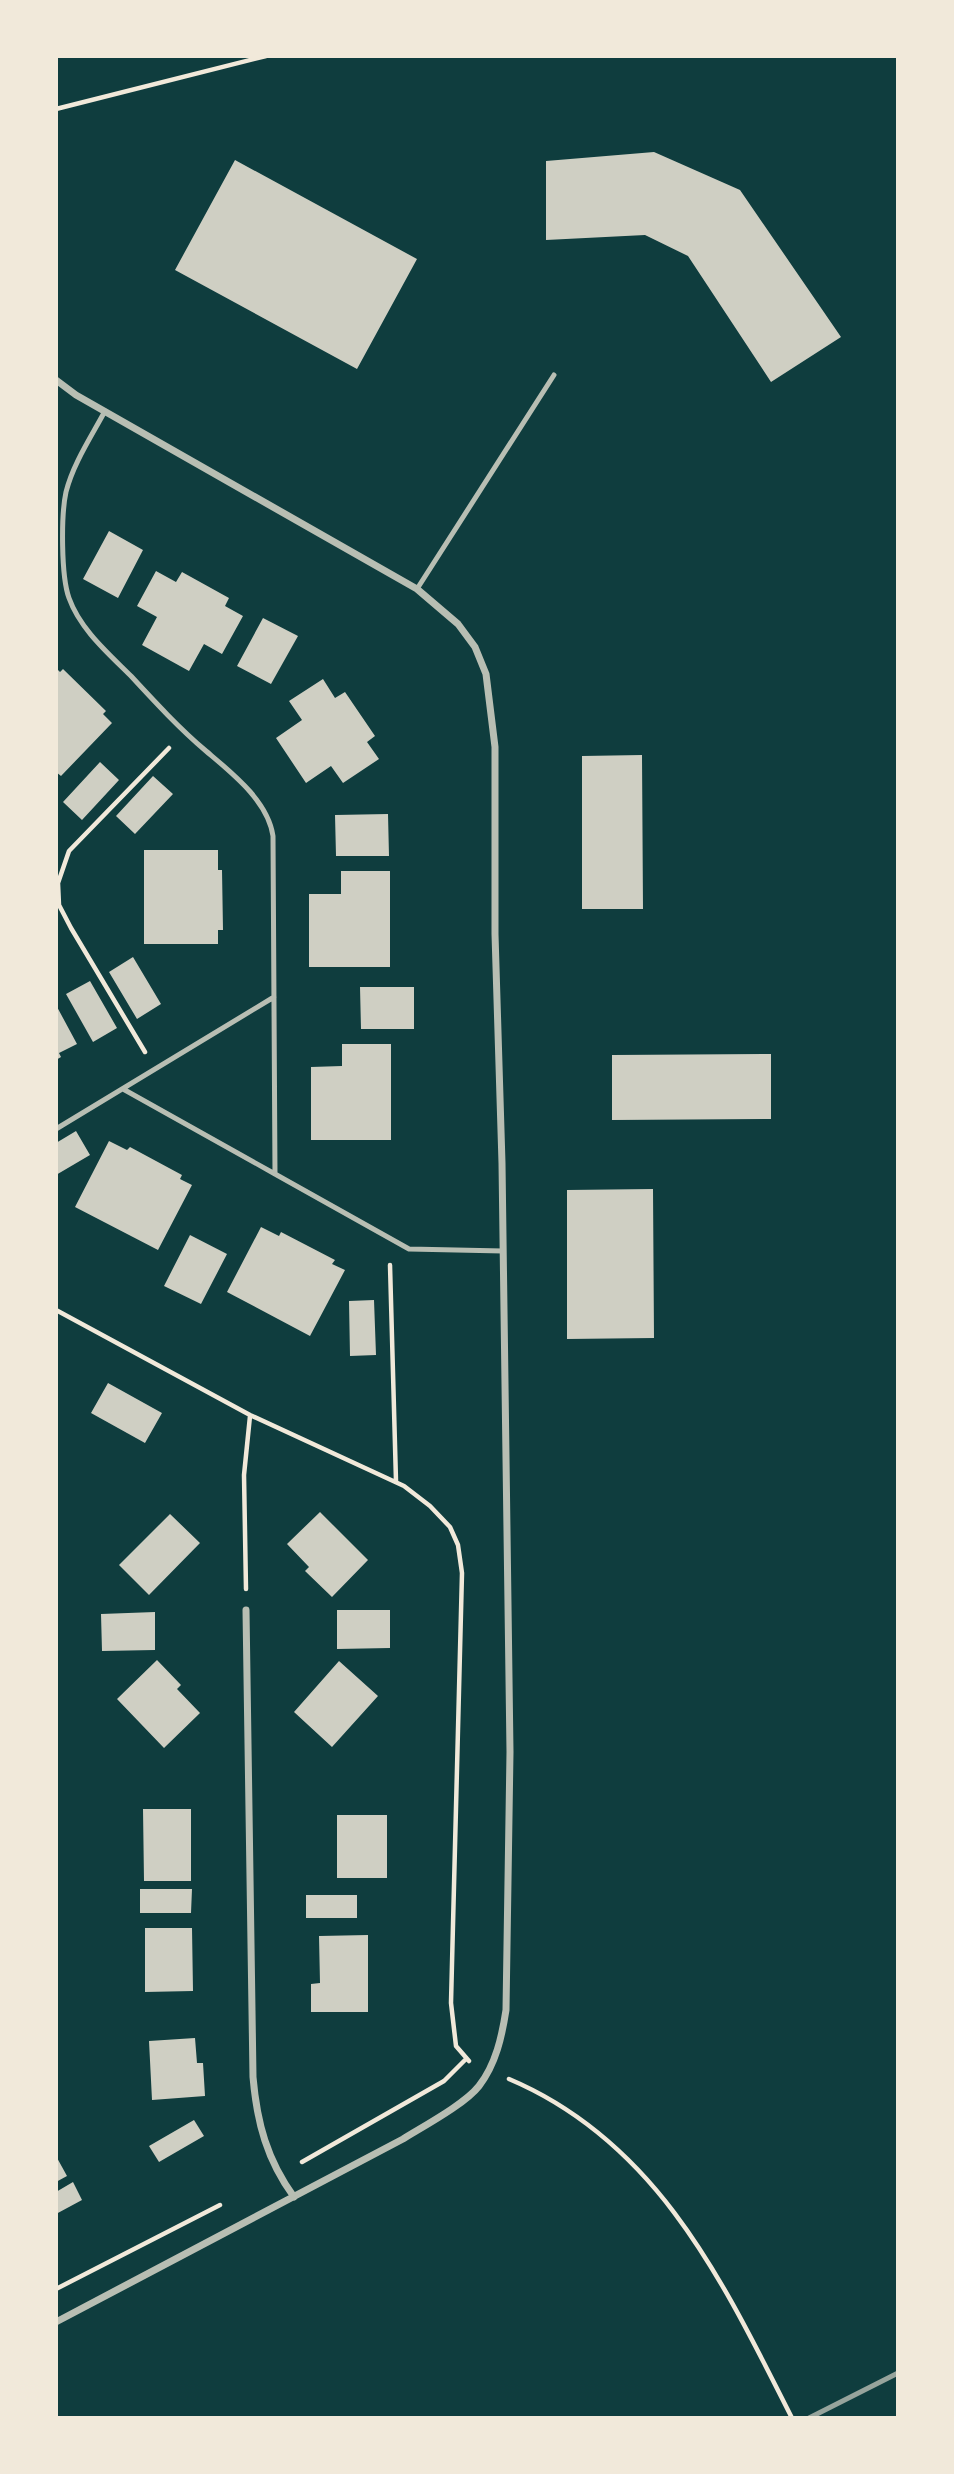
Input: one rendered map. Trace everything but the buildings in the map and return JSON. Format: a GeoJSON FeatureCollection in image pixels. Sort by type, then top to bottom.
{"type":"FeatureCollection","features":[{"type":"Feature","properties":{"kind":"street"},"geometry":{"type":"LineString","coordinates":[[56,380],[105,411],[417,589],[458,624],[475,647],[486,674],[495,747],[495,934],[503,1251],[510,1752],[506,2010],[500,2043],[478,2087],[403,2139],[56,2322]]}},
{"type":"Feature","properties":{"kind":"street"},"geometry":{"type":"LineString","coordinates":[[246,1610],[253,2077],[256,2113],[264,2140],[278,2176],[294,2197]]}},
{"type":"Feature","properties":{"kind":"lane"},"geometry":{"type":"LineString","coordinates":[[417,589],[554,375]]}},
{"type":"Feature","properties":{"kind":"lane"},"geometry":{"type":"LineString","coordinates":[[105,411],[72,475],[66,494],[66,588],[77,615],[92,635],[184,732],[230,772],[270,819],[274,836],[275,1174]]}},
{"type":"Feature","properties":{"kind":"lane"},"geometry":{"type":"LineString","coordinates":[[56,1129],[274,997]]}},
{"type":"Feature","properties":{"kind":"lane"},"geometry":{"type":"LineString","coordinates":[[123,1088],[409,1249],[503,1251]]}},
{"type":"Feature","properties":{"kind":"path"},"geometry":{"type":"LineString","coordinates":[[56,109],[267,56]]}},
{"type":"Feature","properties":{"kind":"path"},"geometry":{"type":"LineString","coordinates":[[154,1068],[58,906],[60,875],[69,852],[184,732]]}},
{"type":"Feature","properties":{"kind":"path"},"geometry":{"type":"LineString","coordinates":[[390,1239],[396,1481]]}},
{"type":"Feature","properties":{"kind":"path"},"geometry":{"type":"LineString","coordinates":[[56,1310],[250,1415],[396,1481],[430,1506],[450,1527],[458,1545],[462,1573],[451,2003],[456,2046],[466,2059],[524,2085],[567,2110],[639,2169],[676,2212],[734,2304],[792,2418]]}},
{"type":"Feature","properties":{"kind":"path"},"geometry":{"type":"LineString","coordinates":[[246,1610],[244,1475],[250,1415]]}},
{"type":"Feature","properties":{"kind":"railway"},"geometry":{"type":"LineString","coordinates":[[809,2418],[898,2373]]}}]}
